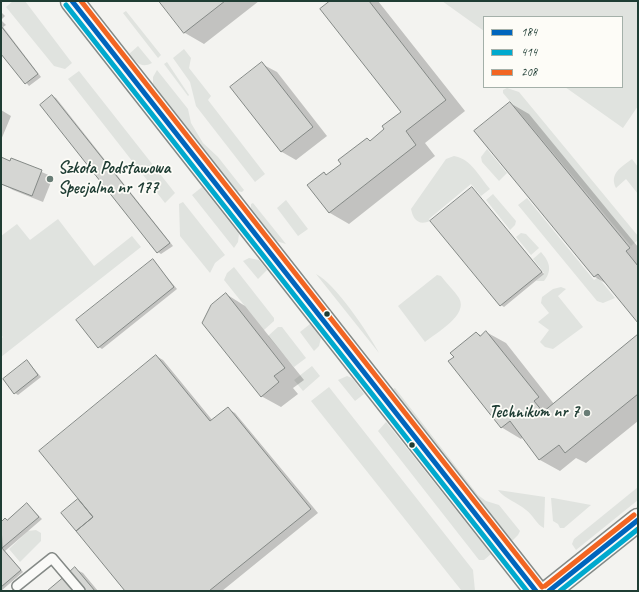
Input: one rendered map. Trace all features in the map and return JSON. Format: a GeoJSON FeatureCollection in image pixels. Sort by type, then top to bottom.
{"type":"FeatureCollection","features":[{"type":"Feature","properties":{"kind":"street"},"geometry":{"type":"LineString","coordinates":[[72,1],[536,591]]}},
{"type":"Feature","properties":{"kind":"street"},"geometry":{"type":"LineString","coordinates":[[550,591],[638,520]]}},
{"type":"Feature","properties":{"kind":"lane"},"geometry":{"type":"LineString","coordinates":[[17,586],[52,558],[80,591]]}},
{"type":"Feature","properties":{"kind":"shaded area"},"geometry":{"type":"Polygon","coordinates":[[[13,1],[25,1],[72,63],[65,69],[54,66],[6,7],[13,1]]]}},
{"type":"Feature","properties":{"kind":"shaded area"},"geometry":{"type":"Polygon","coordinates":[[[442,1],[638,1],[638,106],[623,128],[566,88],[623,88],[623,16],[483,16],[483,30],[442,1]]]}},
{"type":"Feature","properties":{"kind":"shaded area"},"geometry":{"type":"Polygon","coordinates":[[[126,11],[161,55],[158,58],[123,13],[126,11]]]}},
{"type":"Feature","properties":{"kind":"shaded area"},"geometry":{"type":"Polygon","coordinates":[[[138,46],[152,63],[148,65],[139,64],[129,54],[138,46]]]}},
{"type":"Feature","properties":{"kind":"shaded area"},"geometry":{"type":"Polygon","coordinates":[[[184,49],[191,58],[189,68],[211,96],[208,100],[265,174],[255,182],[196,106],[190,82],[173,58],[184,49]]]}},
{"type":"Feature","properties":{"kind":"shaded area"},"geometry":{"type":"Polygon","coordinates":[[[167,62],[189,95],[188,96],[164,64],[167,62]]]}},
{"type":"Feature","properties":{"kind":"shaded area"},"geometry":{"type":"Polygon","coordinates":[[[157,70],[188,109],[191,123],[203,143],[218,157],[244,190],[242,192],[237,191],[153,84],[153,77],[157,70]]]}},
{"type":"Feature","properties":{"kind":"shaded area"},"geometry":{"type":"Polygon","coordinates":[[[79,71],[175,193],[165,203],[68,79],[79,71]]]}},
{"type":"Feature","properties":{"kind":"shaded area"},"geometry":{"type":"Polygon","coordinates":[[[507,88],[519,92],[638,236],[638,240],[631,246],[503,93],[503,90],[507,88]]]}},
{"type":"Feature","properties":{"kind":"shaded area"},"geometry":{"type":"Polygon","coordinates":[[[487,149],[507,173],[499,181],[482,162],[481,157],[487,149]]]}},
{"type":"Feature","properties":{"kind":"shaded area"},"geometry":{"type":"Polygon","coordinates":[[[454,156],[470,164],[490,189],[481,196],[471,184],[429,219],[430,221],[422,223],[417,221],[413,216],[411,209],[446,159],[454,156]]]}},
{"type":"Feature","properties":{"kind":"shaded area"},"geometry":{"type":"Polygon","coordinates":[[[632,159],[638,167],[638,194],[626,179],[616,188],[614,183],[617,171],[632,159]]]}},
{"type":"Feature","properties":{"kind":"shaded area"},"geometry":{"type":"Polygon","coordinates":[[[202,187],[239,234],[238,242],[234,248],[192,195],[202,187]]]}},
{"type":"Feature","properties":{"kind":"shaded area"},"geometry":{"type":"Polygon","coordinates":[[[493,194],[516,221],[515,225],[510,230],[486,200],[493,194]]]}},
{"type":"Feature","properties":{"kind":"shaded area"},"geometry":{"type":"Polygon","coordinates":[[[527,198],[594,280],[598,277],[615,298],[603,303],[597,301],[518,205],[527,198]]]}},
{"type":"Feature","properties":{"kind":"shaded area"},"geometry":{"type":"Polygon","coordinates":[[[286,200],[308,229],[298,236],[277,208],[286,200]]]}},
{"type":"Feature","properties":{"kind":"shaded area"},"geometry":{"type":"Polygon","coordinates":[[[183,202],[225,255],[215,263],[210,273],[180,236],[179,204],[183,202]]]}},
{"type":"Feature","properties":{"kind":"shaded area"},"geometry":{"type":"Polygon","coordinates":[[[253,203],[286,244],[276,241],[251,208],[251,204],[253,203]]]}},
{"type":"Feature","properties":{"kind":"shaded area"},"geometry":{"type":"Polygon","coordinates":[[[58,219],[94,266],[132,236],[141,247],[1,357],[1,339],[3,337],[1,335],[1,236],[17,224],[30,240],[58,219]]]}},
{"type":"Feature","properties":{"kind":"shaded area"},"geometry":{"type":"Polygon","coordinates":[[[521,233],[526,234],[539,248],[531,255],[516,237],[521,233]]]}},
{"type":"Feature","properties":{"kind":"shaded area"},"geometry":{"type":"Polygon","coordinates":[[[541,252],[548,262],[549,269],[547,277],[544,281],[536,281],[544,273],[533,259],[541,252]]]}},
{"type":"Feature","properties":{"kind":"shaded area"},"geometry":{"type":"Polygon","coordinates":[[[249,258],[259,260],[267,270],[258,279],[243,261],[249,258]]]}},
{"type":"Feature","properties":{"kind":"shaded area"},"geometry":{"type":"Polygon","coordinates":[[[234,267],[274,318],[274,321],[264,330],[224,280],[227,273],[234,267]]]}},
{"type":"Feature","properties":{"kind":"shaded area"},"geometry":{"type":"Polygon","coordinates":[[[316,274],[324,279],[342,298],[360,322],[379,353],[316,274]]]}},
{"type":"Feature","properties":{"kind":"shaded area"},"geometry":{"type":"Polygon","coordinates":[[[437,275],[441,276],[455,292],[461,304],[456,317],[425,342],[398,306],[437,275]]]}},
{"type":"Feature","properties":{"kind":"shaded area"},"geometry":{"type":"Polygon","coordinates":[[[561,287],[566,289],[558,296],[583,327],[553,349],[545,347],[540,342],[549,330],[538,322],[549,313],[541,303],[542,297],[553,289],[561,287]]]}},
{"type":"Feature","properties":{"kind":"shaded area"},"geometry":{"type":"Polygon","coordinates":[[[310,324],[321,338],[319,346],[314,351],[300,332],[310,324]]]}},
{"type":"Feature","properties":{"kind":"shaded area"},"geometry":{"type":"Polygon","coordinates":[[[278,327],[282,327],[306,358],[294,367],[268,336],[278,327]]]}},
{"type":"Feature","properties":{"kind":"shaded area"},"geometry":{"type":"Polygon","coordinates":[[[312,366],[320,376],[303,391],[294,380],[312,366]]]}},
{"type":"Feature","properties":{"kind":"shaded area"},"geometry":{"type":"Polygon","coordinates":[[[347,376],[352,378],[364,394],[355,401],[338,380],[347,376]]]}},
{"type":"Feature","properties":{"kind":"shaded area"},"geometry":{"type":"Polygon","coordinates":[[[329,387],[473,570],[475,591],[460,591],[461,590],[311,401],[329,387]]]}},
{"type":"Feature","properties":{"kind":"shaded area"},"geometry":{"type":"Polygon","coordinates":[[[395,388],[478,495],[486,501],[499,505],[520,531],[512,541],[393,389],[395,388]]]}},
{"type":"Feature","properties":{"kind":"shaded area"},"geometry":{"type":"Polygon","coordinates":[[[386,422],[491,554],[484,560],[479,560],[378,431],[386,422]]]}},
{"type":"Feature","properties":{"kind":"shaded area"},"geometry":{"type":"Polygon","coordinates":[[[638,487],[638,500],[576,550],[572,544],[574,539],[638,487]]]}},
{"type":"Feature","properties":{"kind":"shaded area"},"geometry":{"type":"Polygon","coordinates":[[[498,490],[545,497],[544,528],[539,525],[531,514],[504,496],[498,490]]]}},
{"type":"Feature","properties":{"kind":"shaded area"},"geometry":{"type":"Polygon","coordinates":[[[551,498],[591,505],[564,528],[560,528],[558,524],[553,521],[551,498]]]}},
{"type":"Feature","properties":{"kind":"shaded area"},"geometry":{"type":"Polygon","coordinates":[[[36,530],[41,533],[41,541],[20,562],[9,549],[28,531],[36,530]]]}},
{"type":"Feature","properties":{"kind":"building"},"geometry":{"type":"Polygon","coordinates":[[[159,1],[225,1],[184,33],[159,1]]]}},
{"type":"Feature","properties":{"kind":"building"},"geometry":{"type":"Polygon","coordinates":[[[330,1],[369,1],[446,100],[406,131],[416,145],[329,213],[307,185],[324,172],[326,175],[341,164],[338,160],[367,138],[370,141],[384,129],[382,126],[401,112],[320,9],[330,1]]]}},
{"type":"Feature","properties":{"kind":"building"},"geometry":{"type":"Polygon","coordinates":[[[1,26],[38,74],[25,84],[1,54],[1,26]]]}},
{"type":"Feature","properties":{"kind":"building"},"geometry":{"type":"Polygon","coordinates":[[[262,62],[313,127],[281,152],[230,87],[262,62]]]}},
{"type":"Feature","properties":{"kind":"building"},"geometry":{"type":"Polygon","coordinates":[[[52,95],[170,243],[157,253],[40,105],[52,95]]]}},
{"type":"Feature","properties":{"kind":"building"},"geometry":{"type":"Polygon","coordinates":[[[510,102],[630,248],[626,251],[638,266],[638,323],[598,274],[594,277],[474,131],[510,102]]]}},
{"type":"Feature","properties":{"kind":"building"},"geometry":{"type":"Polygon","coordinates":[[[1,157],[10,161],[11,158],[42,170],[32,196],[1,184],[1,157]]]}},
{"type":"Feature","properties":{"kind":"building"},"geometry":{"type":"Polygon","coordinates":[[[472,187],[542,272],[500,306],[430,221],[472,187]]]}},
{"type":"Feature","properties":{"kind":"building"},"geometry":{"type":"Polygon","coordinates":[[[153,259],[174,287],[98,348],[76,320],[153,259]]]}},
{"type":"Feature","properties":{"kind":"building"},"geometry":{"type":"Polygon","coordinates":[[[226,293],[285,368],[274,376],[279,382],[261,397],[202,323],[211,305],[226,293]]]}},
{"type":"Feature","properties":{"kind":"building"},"geometry":{"type":"Polygon","coordinates":[[[486,331],[539,397],[534,401],[543,412],[638,334],[638,394],[565,453],[559,445],[539,460],[510,421],[501,428],[448,361],[454,357],[450,353],[476,332],[480,336],[486,331]]]}},
{"type":"Feature","properties":{"kind":"building"},"geometry":{"type":"Polygon","coordinates":[[[156,355],[210,421],[228,407],[311,509],[209,591],[125,591],[76,531],[93,517],[39,451],[156,355]]]}},
{"type":"Feature","properties":{"kind":"building"},"geometry":{"type":"Polygon","coordinates":[[[27,360],[38,375],[14,394],[3,379],[27,360]]]}},
{"type":"Feature","properties":{"kind":"building"},"geometry":{"type":"Polygon","coordinates":[[[78,499],[93,517],[76,531],[61,513],[78,499]]]}},
{"type":"Feature","properties":{"kind":"building"},"geometry":{"type":"Polygon","coordinates":[[[27,503],[39,517],[2,548],[1,522],[5,518],[7,520],[27,503]]]}},
{"type":"Feature","properties":{"kind":"building"},"geometry":{"type":"Polygon","coordinates":[[[1,547],[21,570],[1,587],[1,547]]]}},
{"type":"Feature","properties":{"kind":"building"},"geometry":{"type":"Polygon","coordinates":[[[75,567],[95,591],[47,591],[66,575],[75,567]]]}},
{"type":"Feature","properties":{"kind":"transit line","name":"184"},"geometry":{"type":"LineString","coordinates":[[72,1],[536,591]]}},
{"type":"Feature","properties":{"kind":"transit line","name":"208"},"geometry":{"type":"LineString","coordinates":[[81,1],[542,587]]}},
{"type":"Feature","properties":{"kind":"transit line","name":"414"},"geometry":{"type":"LineString","coordinates":[[66,5],[527,591]]}},
{"type":"Feature","properties":{"kind":"transit line","name":"208"},"geometry":{"type":"LineString","coordinates":[[545,586],[634,515]]}},
{"type":"Feature","properties":{"kind":"transit line","name":"184"},"geometry":{"type":"LineString","coordinates":[[549,591],[638,520]]}},
{"type":"Feature","properties":{"kind":"transit line","name":"414"},"geometry":{"type":"LineString","coordinates":[[560,591],[638,529]]}},
{"type":"Feature","properties":{"kind":"place","name":"Szkoła Podstawowa Specjalna nr 177"},"geometry":{"type":"Point","coordinates":[50,179]}},
{"type":"Feature","properties":{"kind":"place","name":"Technikum nr 7"},"geometry":{"type":"Point","coordinates":[587,413]}}]}
